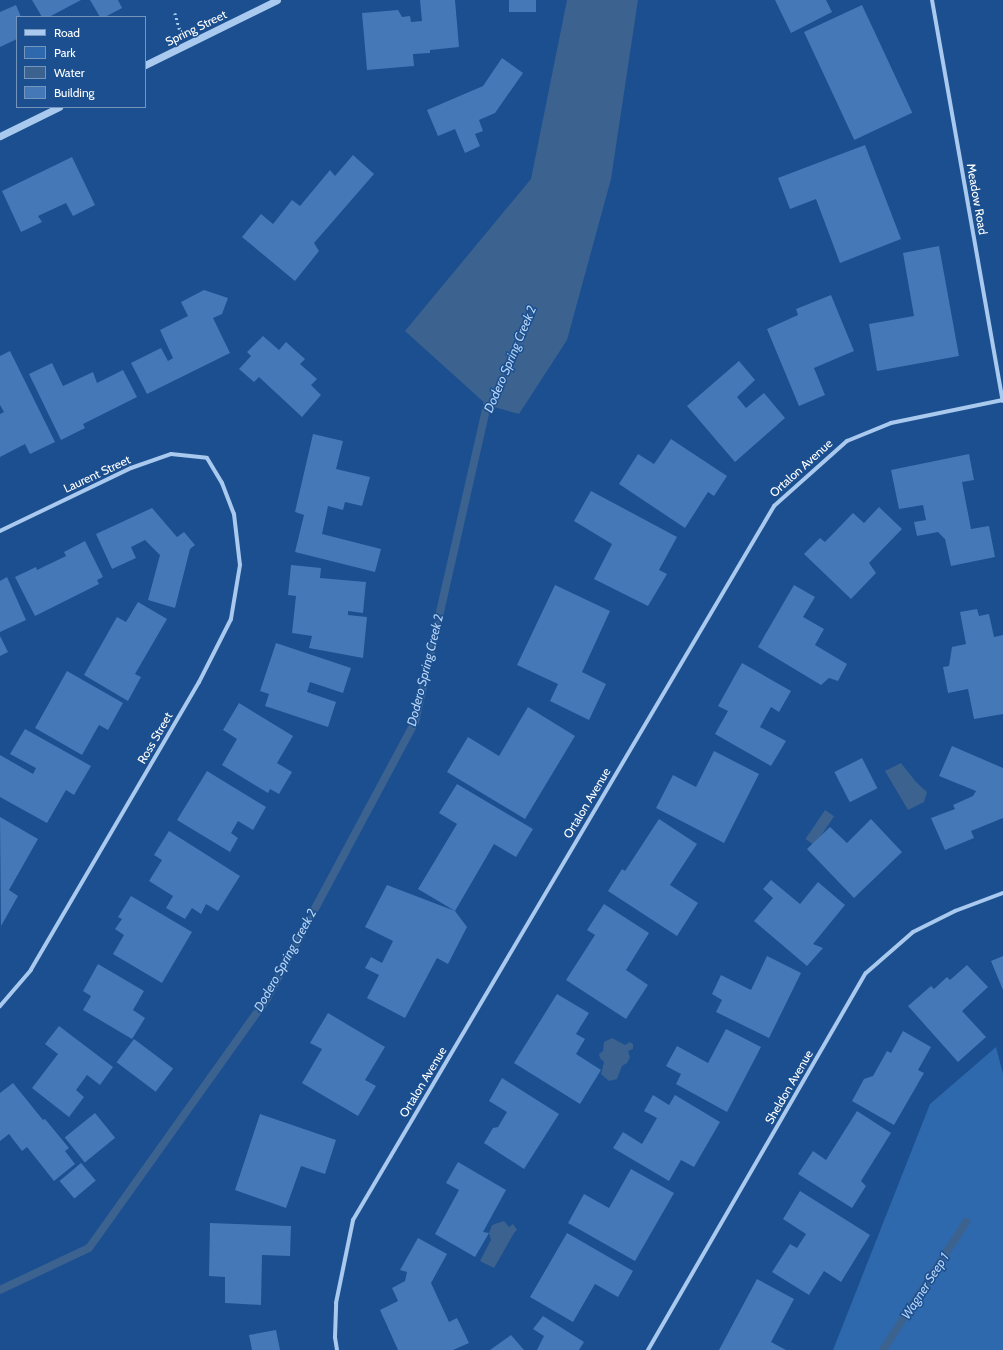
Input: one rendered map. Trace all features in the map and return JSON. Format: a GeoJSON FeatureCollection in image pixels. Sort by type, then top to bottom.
{"type":"FeatureCollection","features":[{"type":"Feature","properties":{"kind":"street","name":"Spring Street"},"geometry":{"type":"LineString","coordinates":[[146,65],[277,0]]}},
{"type":"Feature","properties":{"kind":"street","name":"Meadow Road"},"geometry":{"type":"LineString","coordinates":[[932,0],[1003,401]]}},
{"type":"Feature","properties":{"kind":"street"},"geometry":{"type":"LineString","coordinates":[[0,136],[57,108]]}},
{"type":"Feature","properties":{"kind":"street","name":"Ortalon Avenue"},"geometry":{"type":"LineString","coordinates":[[338,1350],[335,1337],[336,1304],[353,1220],[774,506],[847,441],[891,423],[1003,401]]}},
{"type":"Feature","properties":{"kind":"street","name":"Laurent Street"},"geometry":{"type":"LineString","coordinates":[[0,531],[131,468],[171,454],[207,458]]}},
{"type":"Feature","properties":{"kind":"street","name":"Ross Street"},"geometry":{"type":"LineString","coordinates":[[0,1006],[32,970],[199,682],[231,619],[240,565],[234,514],[222,483],[207,458]]}},
{"type":"Feature","properties":{"kind":"street","name":"Sheldon Avenue"},"geometry":{"type":"LineString","coordinates":[[648,1350],[866,973],[913,932],[955,911],[1003,894]]}},
{"type":"Feature","properties":{"kind":"green space"},"geometry":{"type":"Polygon","coordinates":[[[996,1047],[1003,1074],[1003,1350],[833,1350],[930,1104],[996,1047]]]}},
{"type":"Feature","properties":{"kind":"water"},"geometry":{"type":"Polygon","coordinates":[[[567,0],[638,0],[611,179],[567,340],[519,414],[487,405],[405,331],[531,179],[567,0]]]}},
{"type":"Feature","properties":{"kind":"water"},"geometry":{"type":"Polygon","coordinates":[[[901,763],[916,782],[927,792],[924,802],[908,810],[885,771],[901,763]]]}},
{"type":"Feature","properties":{"kind":"water"},"geometry":{"type":"Polygon","coordinates":[[[825,810],[834,816],[815,845],[805,839],[825,810]]]}},
{"type":"Feature","properties":{"kind":"water"},"geometry":{"type":"Polygon","coordinates":[[[612,1038],[625,1045],[630,1042],[633,1044],[633,1049],[628,1051],[630,1057],[627,1063],[622,1066],[617,1079],[609,1081],[601,1074],[604,1062],[600,1058],[599,1054],[603,1051],[604,1042],[612,1038]]]}},
{"type":"Feature","properties":{"kind":"water"},"geometry":{"type":"Polygon","coordinates":[[[504,1221],[509,1227],[513,1224],[517,1230],[494,1268],[480,1261],[491,1240],[489,1233],[492,1225],[504,1221]]]}},
{"type":"Feature","properties":{"kind":"building"},"geometry":{"type":"Polygon","coordinates":[[[32,0],[81,0],[51,16],[41,16],[32,0]]]}},
{"type":"Feature","properties":{"kind":"building"},"geometry":{"type":"Polygon","coordinates":[[[90,0],[118,0],[122,8],[107,16],[99,16],[90,0]]]}},
{"type":"Feature","properties":{"kind":"building"},"geometry":{"type":"Polygon","coordinates":[[[420,0],[455,0],[459,47],[430,50],[430,53],[413,54],[414,66],[367,70],[362,13],[398,10],[402,17],[410,16],[411,22],[422,21],[420,0]]]}},
{"type":"Feature","properties":{"kind":"building"},"geometry":{"type":"Polygon","coordinates":[[[509,0],[536,0],[536,12],[509,12],[509,0]]]}},
{"type":"Feature","properties":{"kind":"building"},"geometry":{"type":"Polygon","coordinates":[[[775,0],[826,0],[832,12],[791,33],[775,0]]]}},
{"type":"Feature","properties":{"kind":"building"},"geometry":{"type":"Polygon","coordinates":[[[16,5],[21,16],[16,16],[16,39],[0,47],[0,12],[16,5]]]}},
{"type":"Feature","properties":{"kind":"building"},"geometry":{"type":"Polygon","coordinates":[[[862,5],[912,113],[854,140],[804,32],[862,5]]]}},
{"type":"Feature","properties":{"kind":"building"},"geometry":{"type":"Polygon","coordinates":[[[502,58],[523,73],[495,113],[479,120],[483,131],[475,134],[480,146],[465,153],[455,129],[438,136],[427,110],[483,86],[502,58]]]}},
{"type":"Feature","properties":{"kind":"building"},"geometry":{"type":"Polygon","coordinates":[[[865,145],[901,239],[840,263],[816,199],[790,209],[778,178],[865,145]]]}},
{"type":"Feature","properties":{"kind":"building"},"geometry":{"type":"Polygon","coordinates":[[[353,155],[374,174],[314,243],[319,251],[295,281],[242,237],[261,214],[273,224],[292,200],[300,206],[330,170],[335,176],[353,155]]]}},
{"type":"Feature","properties":{"kind":"building"},"geometry":{"type":"Polygon","coordinates":[[[72,157],[95,205],[73,216],[66,203],[38,216],[42,222],[21,232],[2,191],[72,157]]]}},
{"type":"Feature","properties":{"kind":"building"},"geometry":{"type":"Polygon","coordinates":[[[939,246],[959,356],[877,371],[869,324],[914,316],[903,253],[939,246]]]}},
{"type":"Feature","properties":{"kind":"building"},"geometry":{"type":"Polygon","coordinates":[[[204,290],[228,298],[222,314],[213,318],[230,353],[147,394],[131,363],[161,348],[168,361],[173,358],[160,330],[188,316],[181,302],[204,290]]]}},
{"type":"Feature","properties":{"kind":"building"},"geometry":{"type":"Polygon","coordinates":[[[831,295],[854,351],[814,368],[825,395],[799,406],[767,329],[798,315],[796,309],[831,295]]]}},
{"type":"Feature","properties":{"kind":"building"},"geometry":{"type":"Polygon","coordinates":[[[263,336],[279,350],[286,342],[305,359],[300,364],[317,379],[311,385],[321,395],[302,417],[259,377],[254,382],[239,369],[251,356],[247,352],[263,336]]]}},
{"type":"Feature","properties":{"kind":"building"},"geometry":{"type":"Polygon","coordinates":[[[10,351],[55,442],[30,454],[25,444],[0,457],[0,414],[4,412],[0,405],[0,356],[10,351]]]}},
{"type":"Feature","properties":{"kind":"building"},"geometry":{"type":"Polygon","coordinates":[[[739,361],[755,380],[737,397],[746,408],[764,393],[785,418],[735,462],[687,406],[739,361]]]}},
{"type":"Feature","properties":{"kind":"building"},"geometry":{"type":"Polygon","coordinates":[[[52,363],[63,386],[93,372],[97,383],[123,370],[137,397],[83,424],[85,428],[61,440],[29,374],[52,363]]]}},
{"type":"Feature","properties":{"kind":"building"},"geometry":{"type":"Polygon","coordinates":[[[313,434],[343,441],[336,469],[370,477],[362,506],[345,502],[343,510],[328,506],[322,534],[381,549],[375,572],[295,552],[304,515],[295,512],[313,434]]]}},
{"type":"Feature","properties":{"kind":"building"},"geometry":{"type":"Polygon","coordinates":[[[671,439],[727,476],[714,496],[708,492],[685,528],[619,484],[638,454],[654,464],[671,439]]]}},
{"type":"Feature","properties":{"kind":"building"},"geometry":{"type":"Polygon","coordinates":[[[969,454],[974,480],[962,482],[971,529],[989,526],[995,557],[951,566],[945,539],[938,532],[917,536],[914,522],[926,520],[923,505],[899,509],[891,470],[969,454]]]}},
{"type":"Feature","properties":{"kind":"building"},"geometry":{"type":"Polygon","coordinates":[[[591,491],[677,537],[659,570],[667,574],[648,606],[594,579],[612,544],[574,521],[591,491]]]}},
{"type":"Feature","properties":{"kind":"building"},"geometry":{"type":"Polygon","coordinates":[[[879,507],[902,529],[869,563],[876,573],[851,599],[804,554],[820,538],[825,542],[853,513],[864,523],[879,507]]]}},
{"type":"Feature","properties":{"kind":"building"},"geometry":{"type":"Polygon","coordinates":[[[152,508],[177,537],[184,532],[195,545],[190,549],[175,608],[148,600],[160,555],[145,540],[131,547],[136,558],[112,569],[96,534],[152,508]]]}},
{"type":"Feature","properties":{"kind":"building"},"geometry":{"type":"Polygon","coordinates":[[[85,541],[103,577],[97,580],[99,584],[35,616],[15,577],[36,567],[37,570],[66,556],[64,552],[85,541]]]}},
{"type":"Feature","properties":{"kind":"building"},"geometry":{"type":"Polygon","coordinates":[[[291,565],[321,568],[320,578],[366,582],[363,613],[348,611],[348,615],[367,617],[363,658],[309,648],[312,636],[292,633],[296,596],[288,595],[291,565]]]}},
{"type":"Feature","properties":{"kind":"building"},"geometry":{"type":"Polygon","coordinates":[[[7,577],[26,620],[0,632],[0,581],[7,577]]]}},
{"type":"Feature","properties":{"kind":"building"},"geometry":{"type":"Polygon","coordinates":[[[555,585],[610,611],[582,672],[606,684],[589,720],[550,701],[558,684],[517,665],[555,585]]]}},
{"type":"Feature","properties":{"kind":"building"},"geometry":{"type":"Polygon","coordinates":[[[794,585],[815,597],[803,617],[824,629],[815,645],[847,664],[838,681],[829,678],[821,685],[758,647],[794,585]]]}},
{"type":"Feature","properties":{"kind":"building"},"geometry":{"type":"Polygon","coordinates":[[[138,602],[167,619],[135,674],[141,677],[128,701],[84,675],[117,617],[126,622],[138,602]]]}},
{"type":"Feature","properties":{"kind":"building"},"geometry":{"type":"Polygon","coordinates":[[[977,609],[979,616],[989,614],[994,637],[1003,635],[1003,714],[974,719],[968,689],[948,693],[943,667],[949,666],[952,647],[966,644],[960,612],[977,609]]]}},
{"type":"Feature","properties":{"kind":"building"},"geometry":{"type":"Polygon","coordinates":[[[0,636],[8,652],[0,656],[0,636]]]}},
{"type":"Feature","properties":{"kind":"building"},"geometry":{"type":"Polygon","coordinates":[[[276,643],[351,668],[343,693],[310,682],[307,692],[336,702],[328,727],[265,706],[269,694],[260,691],[276,643]]]}},
{"type":"Feature","properties":{"kind":"building"},"geometry":{"type":"Polygon","coordinates":[[[742,663],[791,691],[779,712],[771,707],[760,727],[786,741],[771,766],[715,734],[728,711],[718,706],[742,663]]]}},
{"type":"Feature","properties":{"kind":"building"},"geometry":{"type":"Polygon","coordinates":[[[67,671],[123,703],[108,730],[99,725],[82,755],[35,728],[67,671]]]}},
{"type":"Feature","properties":{"kind":"building"},"geometry":{"type":"Polygon","coordinates":[[[239,703],[293,736],[277,763],[292,772],[279,794],[270,789],[268,793],[222,765],[237,739],[223,730],[239,703]]]}},
{"type":"Feature","properties":{"kind":"building"},"geometry":{"type":"Polygon","coordinates":[[[528,707],[575,736],[525,819],[447,772],[468,737],[499,756],[528,707]]]}},
{"type":"Feature","properties":{"kind":"building"},"geometry":{"type":"Polygon","coordinates":[[[25,729],[91,766],[74,795],[66,790],[47,823],[0,797],[0,755],[33,774],[36,768],[10,754],[25,729]]]}},
{"type":"Feature","properties":{"kind":"building"},"geometry":{"type":"Polygon","coordinates":[[[952,746],[1003,768],[1003,818],[971,831],[974,838],[945,850],[931,818],[955,809],[953,805],[973,796],[976,791],[939,776],[952,746]]]}},
{"type":"Feature","properties":{"kind":"building"},"geometry":{"type":"Polygon","coordinates":[[[714,751],[759,774],[724,843],[656,808],[673,775],[696,787],[714,751]]]}},
{"type":"Feature","properties":{"kind":"building"},"geometry":{"type":"Polygon","coordinates":[[[862,758],[877,788],[850,802],[834,772],[862,758]]]}},
{"type":"Feature","properties":{"kind":"building"},"geometry":{"type":"Polygon","coordinates":[[[207,771],[266,807],[253,830],[238,821],[231,833],[238,838],[230,852],[177,820],[207,771]]]}},
{"type":"Feature","properties":{"kind":"building"},"geometry":{"type":"Polygon","coordinates":[[[457,784],[533,829],[516,857],[494,844],[455,911],[418,889],[457,824],[439,813],[457,784]]]}},
{"type":"Feature","properties":{"kind":"building"},"geometry":{"type":"Polygon","coordinates":[[[0,817],[38,839],[9,890],[18,896],[1,926],[0,817]]]}},
{"type":"Feature","properties":{"kind":"building"},"geometry":{"type":"Polygon","coordinates":[[[659,819],[697,844],[670,885],[698,903],[677,936],[608,891],[622,869],[625,871],[659,819]]]}},
{"type":"Feature","properties":{"kind":"building"},"geometry":{"type":"Polygon","coordinates":[[[871,819],[902,852],[854,898],[807,849],[830,827],[847,843],[871,819]]]}},
{"type":"Feature","properties":{"kind":"building"},"geometry":{"type":"Polygon","coordinates":[[[169,831],[240,876],[218,911],[206,904],[201,914],[192,908],[185,919],[166,908],[173,896],[149,881],[162,860],[154,855],[169,831]]]}},
{"type":"Feature","properties":{"kind":"building"},"geometry":{"type":"Polygon","coordinates":[[[771,880],[800,904],[818,882],[845,905],[813,944],[823,948],[807,966],[754,921],[773,898],[763,889],[771,880]]]}},
{"type":"Feature","properties":{"kind":"building"},"geometry":{"type":"Polygon","coordinates":[[[387,885],[455,911],[467,927],[448,964],[437,958],[405,1018],[367,998],[379,975],[365,968],[371,957],[382,963],[393,941],[365,927],[387,885]]]}},
{"type":"Feature","properties":{"kind":"building"},"geometry":{"type":"Polygon","coordinates":[[[131,896],[192,932],[162,983],[113,954],[124,935],[115,929],[122,919],[118,917],[131,896]]]}},
{"type":"Feature","properties":{"kind":"building"},"geometry":{"type":"Polygon","coordinates":[[[604,904],[649,933],[626,970],[648,985],[626,1019],[566,980],[595,935],[587,930],[604,904]]]}},
{"type":"Feature","properties":{"kind":"building"},"geometry":{"type":"Polygon","coordinates":[[[767,956],[801,973],[769,1038],[716,1012],[722,1000],[712,994],[721,975],[751,990],[767,956]]]}},
{"type":"Feature","properties":{"kind":"building"},"geometry":{"type":"Polygon","coordinates":[[[1003,956],[1003,990],[991,961],[1003,956]]]}},
{"type":"Feature","properties":{"kind":"building"},"geometry":{"type":"Polygon","coordinates":[[[98,964],[144,991],[133,1010],[145,1018],[132,1039],[83,1010],[91,996],[83,991],[98,964]]]}},
{"type":"Feature","properties":{"kind":"building"},"geometry":{"type":"Polygon","coordinates":[[[967,965],[988,987],[962,1011],[986,1037],[958,1062],[908,1006],[931,986],[934,989],[947,977],[950,980],[967,965]]]}},
{"type":"Feature","properties":{"kind":"building"},"geometry":{"type":"Polygon","coordinates":[[[557,994],[589,1013],[576,1034],[585,1039],[576,1054],[601,1070],[580,1104],[514,1063],[557,994]]]}},
{"type":"Feature","properties":{"kind":"building"},"geometry":{"type":"Polygon","coordinates":[[[328,1013],[385,1047],[365,1080],[376,1086],[358,1116],[302,1083],[322,1049],[310,1043],[328,1013]]]}},
{"type":"Feature","properties":{"kind":"building"},"geometry":{"type":"Polygon","coordinates":[[[59,1026],[113,1067],[100,1085],[87,1075],[76,1090],[84,1097],[69,1117],[32,1088],[58,1054],[45,1044],[59,1026]]]}},
{"type":"Feature","properties":{"kind":"building"},"geometry":{"type":"Polygon","coordinates":[[[726,1029],[761,1047],[727,1112],[676,1084],[681,1074],[666,1066],[677,1046],[708,1063],[726,1029]]]}},
{"type":"Feature","properties":{"kind":"building"},"geometry":{"type":"Polygon","coordinates":[[[903,1031],[931,1047],[918,1070],[924,1073],[894,1125],[852,1101],[864,1079],[873,1076],[887,1051],[891,1053],[903,1031]]]}},
{"type":"Feature","properties":{"kind":"building"},"geometry":{"type":"Polygon","coordinates":[[[134,1039],[173,1068],[156,1092],[117,1062],[134,1039]]]}},
{"type":"Feature","properties":{"kind":"building"},"geometry":{"type":"Polygon","coordinates":[[[502,1078],[559,1114],[524,1169],[484,1143],[493,1128],[498,1127],[507,1112],[489,1101],[502,1078]]]}},
{"type":"Feature","properties":{"kind":"building"},"geometry":{"type":"Polygon","coordinates":[[[13,1083],[43,1120],[45,1119],[69,1148],[65,1151],[75,1164],[54,1181],[27,1147],[22,1151],[9,1134],[0,1141],[0,1093],[13,1083]]]}},
{"type":"Feature","properties":{"kind":"building"},"geometry":{"type":"Polygon","coordinates":[[[653,1095],[669,1105],[675,1095],[720,1122],[694,1167],[681,1160],[669,1181],[613,1148],[623,1132],[642,1144],[657,1118],[644,1111],[653,1095]]]}},
{"type":"Feature","properties":{"kind":"building"},"geometry":{"type":"Polygon","coordinates":[[[857,1111],[891,1133],[861,1181],[866,1186],[852,1208],[798,1174],[813,1151],[826,1160],[857,1111]]]}},
{"type":"Feature","properties":{"kind":"building"},"geometry":{"type":"Polygon","coordinates":[[[95,1113],[115,1138],[85,1162],[65,1138],[95,1113]]]}},
{"type":"Feature","properties":{"kind":"building"},"geometry":{"type":"Polygon","coordinates":[[[260,1114],[336,1140],[325,1174],[301,1166],[286,1208],[235,1190],[260,1114]]]}},
{"type":"Feature","properties":{"kind":"building"},"geometry":{"type":"Polygon","coordinates":[[[458,1162],[506,1190],[483,1232],[489,1233],[475,1257],[435,1234],[459,1190],[446,1183],[458,1162]]]}},
{"type":"Feature","properties":{"kind":"building"},"geometry":{"type":"Polygon","coordinates":[[[81,1163],[96,1181],[74,1199],[60,1181],[81,1163]]]}},
{"type":"Feature","properties":{"kind":"building"},"geometry":{"type":"Polygon","coordinates":[[[631,1169],[674,1193],[635,1261],[568,1223],[584,1194],[609,1208],[631,1169]]]}},
{"type":"Feature","properties":{"kind":"building"},"geometry":{"type":"Polygon","coordinates":[[[800,1191],[870,1235],[841,1282],[824,1271],[809,1295],[772,1272],[790,1244],[797,1248],[806,1234],[783,1219],[800,1191]]]}},
{"type":"Feature","properties":{"kind":"building"},"geometry":{"type":"Polygon","coordinates":[[[210,1223],[291,1226],[290,1256],[262,1255],[261,1305],[225,1303],[225,1277],[209,1276],[210,1223]]]}},
{"type":"Feature","properties":{"kind":"building"},"geometry":{"type":"Polygon","coordinates":[[[567,1233],[633,1271],[618,1297],[595,1284],[573,1322],[530,1297],[567,1233]]]}},
{"type":"Feature","properties":{"kind":"building"},"geometry":{"type":"Polygon","coordinates":[[[418,1238],[447,1254],[431,1283],[449,1322],[457,1318],[469,1343],[453,1350],[398,1350],[380,1310],[398,1301],[392,1288],[405,1281],[407,1272],[400,1270],[418,1238]]]}},
{"type":"Feature","properties":{"kind":"building"},"geometry":{"type":"Polygon","coordinates":[[[757,1279],[794,1299],[771,1342],[786,1350],[719,1350],[757,1279]]]}},
{"type":"Feature","properties":{"kind":"building"},"geometry":{"type":"Polygon","coordinates":[[[543,1316],[584,1342],[579,1350],[537,1350],[544,1336],[533,1329],[543,1316]]]}},
{"type":"Feature","properties":{"kind":"building"},"geometry":{"type":"Polygon","coordinates":[[[276,1330],[280,1350],[252,1350],[249,1335],[276,1330]]]}},
{"type":"Feature","properties":{"kind":"building"},"geometry":{"type":"Polygon","coordinates":[[[511,1335],[524,1350],[490,1350],[511,1335]]]}},
{"type":"Feature","properties":{"kind":"waterway","name":"Dodero Spring Creek 2"},"geometry":{"type":"LineString","coordinates":[[0,1290],[89,1248],[267,998],[415,722],[487,405],[491,396]]}},
{"type":"Feature","properties":{"kind":"waterway","name":"Wagner Seep 1"},"geometry":{"type":"LineString","coordinates":[[883,1350],[966,1222]]}}]}
